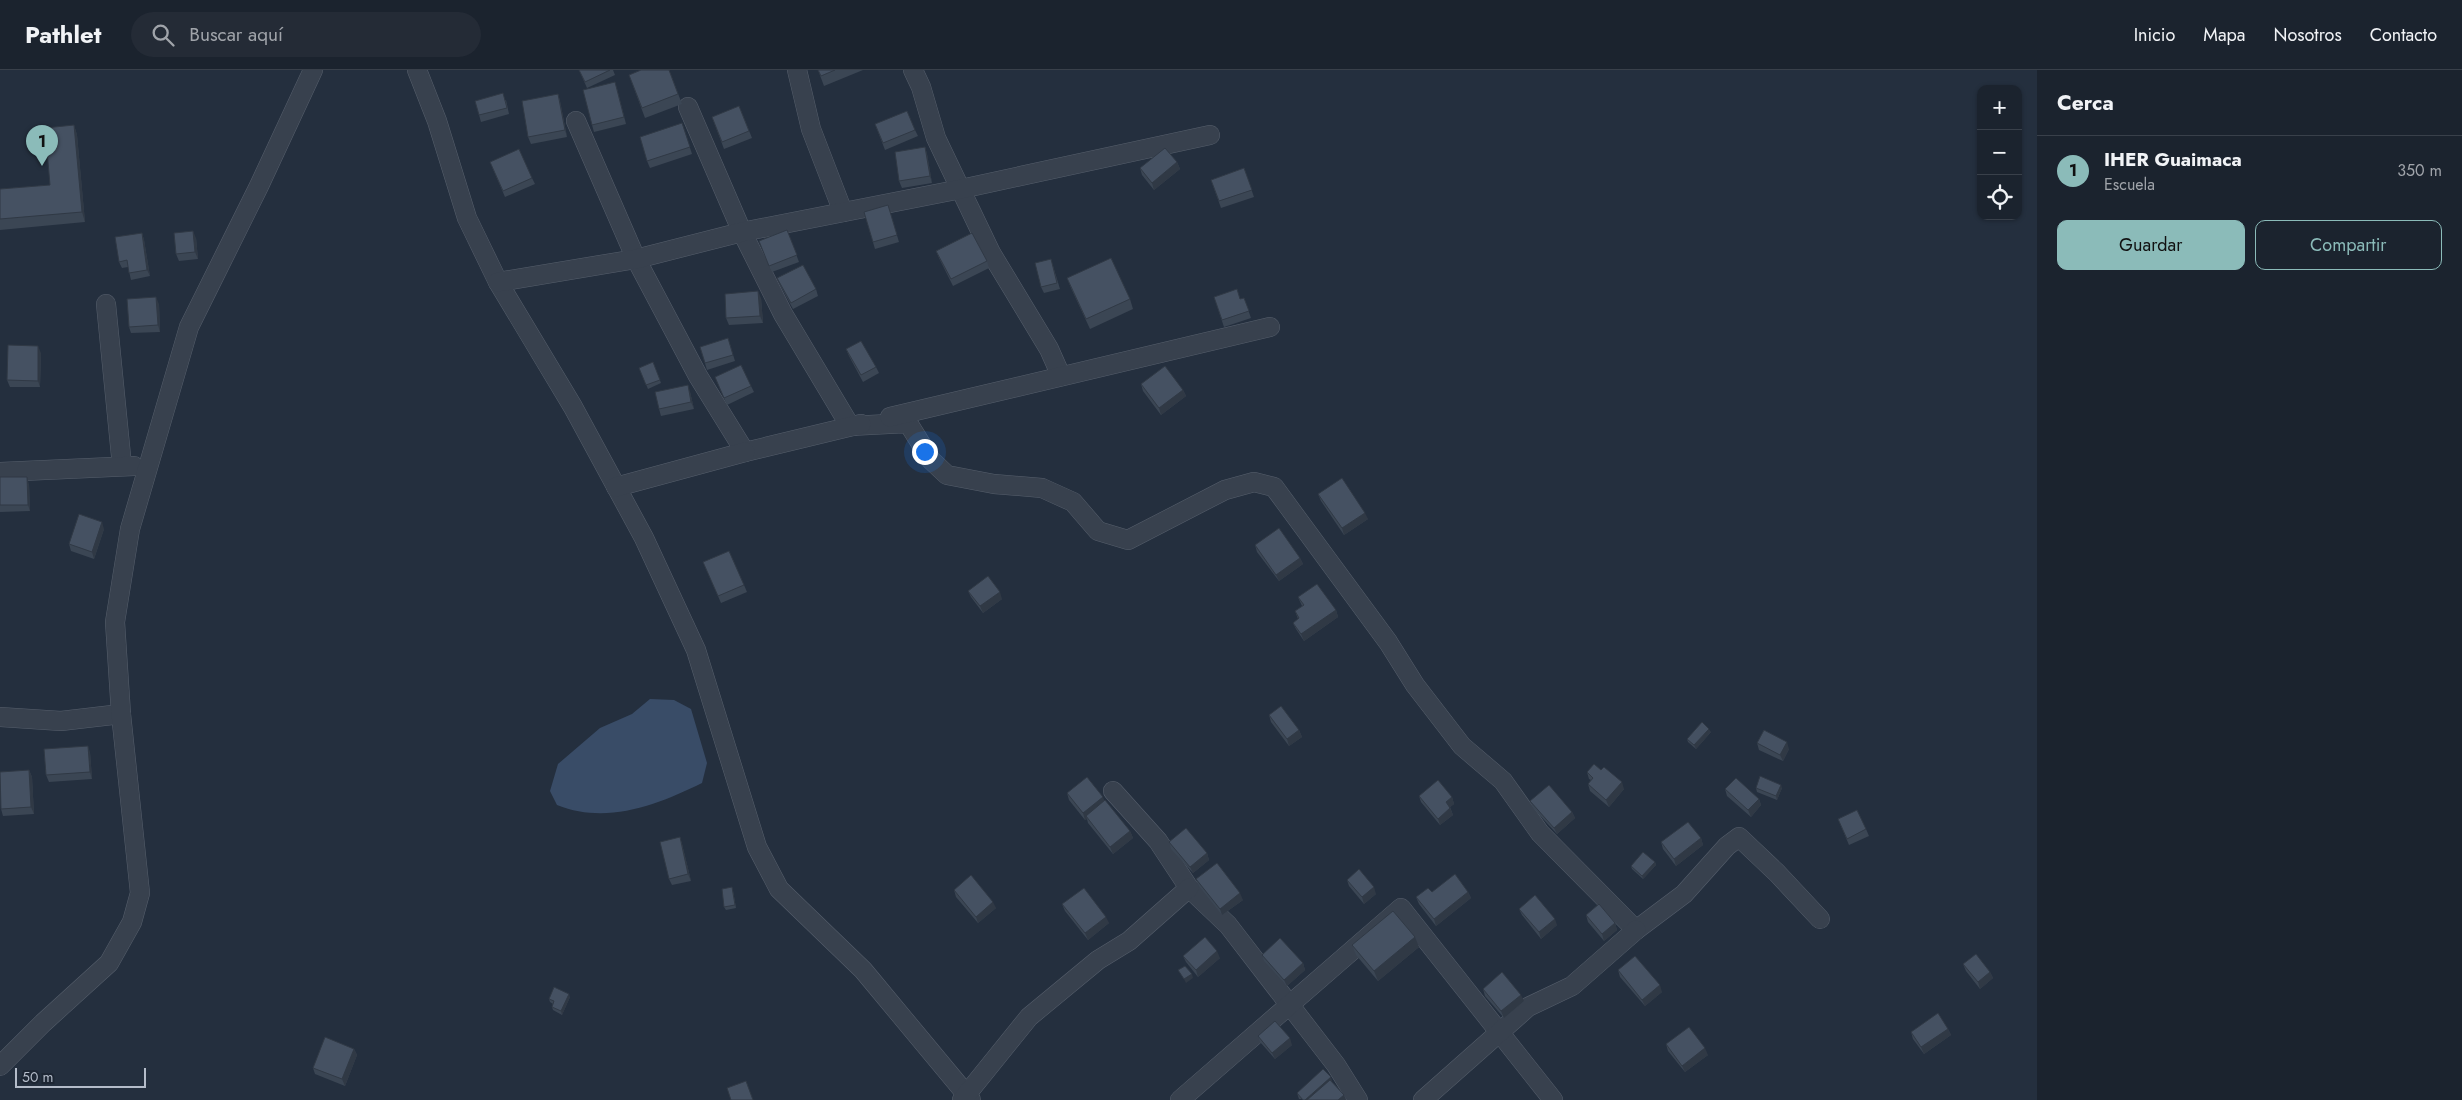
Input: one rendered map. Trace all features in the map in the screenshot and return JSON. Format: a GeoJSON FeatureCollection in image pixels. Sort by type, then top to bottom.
{"type":"FeatureCollection","features":[{"type":"Feature","properties":{"kind":"street"},"geometry":{"type":"LineString","coordinates":[[0,1066],[43,1023],[109,964],[132,922],[140,893],[121,714],[115,622],[130,530],[188,327],[259,186],[313,70]]}},
{"type":"Feature","properties":{"kind":"street"},"geometry":{"type":"LineString","coordinates":[[417,70],[437,121],[467,218],[498,282],[573,407],[644,538],[696,650],[757,846],[779,889],[863,970],[966,1098],[1029,1016],[1098,960],[1129,940],[1189,888]]}},
{"type":"Feature","properties":{"kind":"street"},"geometry":{"type":"LineString","coordinates":[[798,70],[810,129],[843,212]]}},
{"type":"Feature","properties":{"kind":"street"},"geometry":{"type":"LineString","coordinates":[[913,70],[921,87],[936,138],[991,253],[1049,349],[1061,376]]}},
{"type":"Feature","properties":{"kind":"street"},"geometry":{"type":"LineString","coordinates":[[688,107],[742,232],[782,314],[850,426]]}},
{"type":"Feature","properties":{"kind":"street"},"geometry":{"type":"LineString","coordinates":[[576,122],[636,259],[698,376],[745,452]]}},
{"type":"Feature","properties":{"kind":"street"},"geometry":{"type":"LineString","coordinates":[[498,282],[636,259],[742,232],[961,189],[1210,135]]}},
{"type":"Feature","properties":{"kind":"street"},"geometry":{"type":"LineString","coordinates":[[106,304],[122,466]]}},
{"type":"Feature","properties":{"kind":"street"},"geometry":{"type":"LineString","coordinates":[[616,486],[850,426],[1270,327]]}},
{"type":"Feature","properties":{"kind":"street"},"geometry":{"type":"LineString","coordinates":[[850,426],[908,423],[931,460],[947,475],[994,484],[1042,488],[1073,502],[1098,530],[1128,540],[1225,490],[1254,482],[1274,487],[1371,618],[1415,685],[1462,746],[1503,781],[1540,833],[1636,930]]}},
{"type":"Feature","properties":{"kind":"street"},"geometry":{"type":"LineString","coordinates":[[0,472],[148,466]]}},
{"type":"Feature","properties":{"kind":"street"},"geometry":{"type":"LineString","coordinates":[[0,717],[61,721],[121,714]]}},
{"type":"Feature","properties":{"kind":"street"},"geometry":{"type":"LineString","coordinates":[[1113,791],[1158,841],[1189,888],[1228,925],[1336,1065],[1358,1100]]}},
{"type":"Feature","properties":{"kind":"street"},"geometry":{"type":"LineString","coordinates":[[1424,1100],[1528,1007],[1572,986],[1636,930],[1684,894],[1727,846],[1739,837],[1778,873],[1820,920]]}},
{"type":"Feature","properties":{"kind":"street"},"geometry":{"type":"LineString","coordinates":[[1180,1100],[1288,1004],[1401,908],[1553,1100]]}},
{"type":"Feature","properties":{"kind":"water"},"geometry":{"type":"Polygon","coordinates":[[[650,699],[674,700],[691,709],[707,763],[702,783],[650,805],[613,813],[576,811],[557,805],[550,791],[558,764],[600,728],[632,714],[650,699]]]}},
{"type":"Feature","properties":{"kind":"building"},"geometry":{"type":"Polygon","coordinates":[[[579,70],[610,70],[585,82],[579,70]]]}},
{"type":"Feature","properties":{"kind":"building"},"geometry":{"type":"Polygon","coordinates":[[[641,70],[669,70],[678,94],[642,108],[629,75],[641,70]]]}},
{"type":"Feature","properties":{"kind":"building"},"geometry":{"type":"Polygon","coordinates":[[[818,70],[835,70],[821,76],[818,70]]]}},
{"type":"Feature","properties":{"kind":"building"},"geometry":{"type":"Polygon","coordinates":[[[615,82],[624,117],[592,125],[583,90],[615,82]]]}},
{"type":"Feature","properties":{"kind":"building"},"geometry":{"type":"Polygon","coordinates":[[[503,93],[507,108],[479,115],[475,101],[503,93]]]}},
{"type":"Feature","properties":{"kind":"building"},"geometry":{"type":"Polygon","coordinates":[[[558,94],[565,130],[528,137],[522,101],[558,94]]]}},
{"type":"Feature","properties":{"kind":"building"},"geometry":{"type":"Polygon","coordinates":[[[739,106],[749,131],[722,142],[712,117],[739,106]]]}},
{"type":"Feature","properties":{"kind":"building"},"geometry":{"type":"Polygon","coordinates":[[[907,111],[915,130],[883,143],[875,124],[907,111]]]}},
{"type":"Feature","properties":{"kind":"building"},"geometry":{"type":"Polygon","coordinates":[[[682,123],[690,147],[647,161],[640,137],[682,123]]]}},
{"type":"Feature","properties":{"kind":"building"},"geometry":{"type":"Polygon","coordinates":[[[74,125],[82,212],[0,219],[0,189],[50,185],[45,128],[74,125]]]}},
{"type":"Feature","properties":{"kind":"building"},"geometry":{"type":"Polygon","coordinates":[[[925,147],[930,176],[899,181],[895,152],[925,147]]]}},
{"type":"Feature","properties":{"kind":"building"},"geometry":{"type":"Polygon","coordinates":[[[1165,148],[1177,162],[1152,183],[1140,168],[1165,148]]]}},
{"type":"Feature","properties":{"kind":"building"},"geometry":{"type":"Polygon","coordinates":[[[519,149],[532,178],[503,191],[490,162],[519,149]]]}},
{"type":"Feature","properties":{"kind":"building"},"geometry":{"type":"Polygon","coordinates":[[[1244,168],[1252,190],[1219,201],[1211,180],[1244,168]]]}},
{"type":"Feature","properties":{"kind":"building"},"geometry":{"type":"Polygon","coordinates":[[[888,205],[897,235],[873,242],[864,212],[888,205]]]}},
{"type":"Feature","properties":{"kind":"building"},"geometry":{"type":"Polygon","coordinates":[[[787,230],[797,255],[769,266],[759,241],[787,230]]]}},
{"type":"Feature","properties":{"kind":"building"},"geometry":{"type":"Polygon","coordinates":[[[193,231],[195,252],[176,254],[174,233],[193,231]]]}},
{"type":"Feature","properties":{"kind":"building"},"geometry":{"type":"Polygon","coordinates":[[[142,233],[147,270],[129,273],[127,260],[119,262],[115,237],[142,233]]]}},
{"type":"Feature","properties":{"kind":"building"},"geometry":{"type":"Polygon","coordinates":[[[972,233],[987,261],[951,279],[936,251],[972,233]]]}},
{"type":"Feature","properties":{"kind":"building"},"geometry":{"type":"Polygon","coordinates":[[[1111,258],[1130,299],[1086,319],[1067,278],[1111,258]]]}},
{"type":"Feature","properties":{"kind":"building"},"geometry":{"type":"Polygon","coordinates":[[[1051,259],[1057,283],[1041,287],[1035,263],[1051,259]]]}},
{"type":"Feature","properties":{"kind":"building"},"geometry":{"type":"Polygon","coordinates":[[[803,265],[816,289],[791,303],[777,278],[803,265]]]}},
{"type":"Feature","properties":{"kind":"building"},"geometry":{"type":"Polygon","coordinates":[[[1237,289],[1240,299],[1244,298],[1249,311],[1222,320],[1214,297],[1237,289]]]}},
{"type":"Feature","properties":{"kind":"building"},"geometry":{"type":"Polygon","coordinates":[[[758,291],[760,316],[726,318],[725,294],[758,291]]]}},
{"type":"Feature","properties":{"kind":"building"},"geometry":{"type":"Polygon","coordinates":[[[156,297],[158,325],[129,327],[127,299],[156,297]]]}},
{"type":"Feature","properties":{"kind":"building"},"geometry":{"type":"Polygon","coordinates":[[[728,338],[733,355],[705,363],[700,347],[728,338]]]}},
{"type":"Feature","properties":{"kind":"building"},"geometry":{"type":"Polygon","coordinates":[[[861,341],[876,367],[861,375],[846,349],[861,341]]]}},
{"type":"Feature","properties":{"kind":"building"},"geometry":{"type":"Polygon","coordinates":[[[8,345],[38,346],[38,381],[7,380],[8,345]]]}},
{"type":"Feature","properties":{"kind":"building"},"geometry":{"type":"Polygon","coordinates":[[[653,362],[660,380],[646,385],[639,368],[653,362]]]}},
{"type":"Feature","properties":{"kind":"building"},"geometry":{"type":"Polygon","coordinates":[[[741,365],[751,386],[724,398],[715,377],[741,365]]]}},
{"type":"Feature","properties":{"kind":"building"},"geometry":{"type":"Polygon","coordinates":[[[1165,366],[1183,390],[1159,408],[1141,384],[1165,366]]]}},
{"type":"Feature","properties":{"kind":"building"},"geometry":{"type":"Polygon","coordinates":[[[688,385],[691,402],[659,409],[655,392],[688,385]]]}},
{"type":"Feature","properties":{"kind":"building"},"geometry":{"type":"Polygon","coordinates":[[[0,477],[27,477],[28,505],[0,505],[0,477]]]}},
{"type":"Feature","properties":{"kind":"building"},"geometry":{"type":"Polygon","coordinates":[[[1342,478],[1365,513],[1342,528],[1318,494],[1342,478]]]}},
{"type":"Feature","properties":{"kind":"building"},"geometry":{"type":"Polygon","coordinates":[[[79,514],[102,522],[92,552],[69,544],[79,514]]]}},
{"type":"Feature","properties":{"kind":"building"},"geometry":{"type":"Polygon","coordinates":[[[1279,528],[1300,558],[1276,575],[1255,545],[1279,528]]]}},
{"type":"Feature","properties":{"kind":"building"},"geometry":{"type":"Polygon","coordinates":[[[729,551],[744,585],[718,596],[703,562],[729,551]]]}},
{"type":"Feature","properties":{"kind":"building"},"geometry":{"type":"Polygon","coordinates":[[[988,576],[1000,592],[980,606],[968,591],[988,576]]]}},
{"type":"Feature","properties":{"kind":"building"},"geometry":{"type":"Polygon","coordinates":[[[1317,584],[1336,610],[1301,634],[1293,623],[1299,618],[1295,611],[1304,605],[1298,597],[1317,584]]]}},
{"type":"Feature","properties":{"kind":"building"},"geometry":{"type":"Polygon","coordinates":[[[1281,706],[1299,730],[1287,739],[1269,715],[1281,706]]]}},
{"type":"Feature","properties":{"kind":"building"},"geometry":{"type":"Polygon","coordinates":[[[1702,722],[1709,729],[1694,745],[1687,739],[1702,722]]]}},
{"type":"Feature","properties":{"kind":"building"},"geometry":{"type":"Polygon","coordinates":[[[1764,730],[1787,742],[1780,755],[1757,743],[1764,730]]]}},
{"type":"Feature","properties":{"kind":"building"},"geometry":{"type":"Polygon","coordinates":[[[88,746],[90,772],[46,775],[44,749],[88,746]]]}},
{"type":"Feature","properties":{"kind":"building"},"geometry":{"type":"Polygon","coordinates":[[[1594,764],[1601,770],[1604,767],[1622,782],[1606,800],[1588,784],[1593,778],[1587,772],[1594,764]]]}},
{"type":"Feature","properties":{"kind":"building"},"geometry":{"type":"Polygon","coordinates":[[[29,770],[31,807],[1,809],[0,772],[29,770]]]}},
{"type":"Feature","properties":{"kind":"building"},"geometry":{"type":"Polygon","coordinates":[[[1760,776],[1781,785],[1776,796],[1756,788],[1760,776]]]}},
{"type":"Feature","properties":{"kind":"building"},"geometry":{"type":"Polygon","coordinates":[[[1087,777],[1103,797],[1083,813],[1067,793],[1087,777]]]}},
{"type":"Feature","properties":{"kind":"building"},"geometry":{"type":"Polygon","coordinates":[[[1736,778],[1759,799],[1748,810],[1725,789],[1736,778]]]}},
{"type":"Feature","properties":{"kind":"building"},"geometry":{"type":"Polygon","coordinates":[[[1438,780],[1452,797],[1446,802],[1450,808],[1438,819],[1419,796],[1438,780]]]}},
{"type":"Feature","properties":{"kind":"building"},"geometry":{"type":"Polygon","coordinates":[[[1549,785],[1572,812],[1554,828],[1530,801],[1549,785]]]}},
{"type":"Feature","properties":{"kind":"building"},"geometry":{"type":"Polygon","coordinates":[[[1105,800],[1130,831],[1110,847],[1086,816],[1105,800]]]}},
{"type":"Feature","properties":{"kind":"building"},"geometry":{"type":"Polygon","coordinates":[[[1857,810],[1866,829],[1847,839],[1838,819],[1857,810]]]}},
{"type":"Feature","properties":{"kind":"building"},"geometry":{"type":"Polygon","coordinates":[[[1688,822],[1701,838],[1674,859],[1661,842],[1688,822]]]}},
{"type":"Feature","properties":{"kind":"building"},"geometry":{"type":"Polygon","coordinates":[[[1186,828],[1207,853],[1190,867],[1169,842],[1186,828]]]}},
{"type":"Feature","properties":{"kind":"building"},"geometry":{"type":"Polygon","coordinates":[[[680,837],[688,874],[669,879],[660,842],[680,837]]]}},
{"type":"Feature","properties":{"kind":"building"},"geometry":{"type":"Polygon","coordinates":[[[1643,852],[1655,862],[1642,876],[1631,866],[1643,852]]]}},
{"type":"Feature","properties":{"kind":"building"},"geometry":{"type":"Polygon","coordinates":[[[1217,863],[1240,893],[1220,909],[1196,879],[1217,863]]]}},
{"type":"Feature","properties":{"kind":"building"},"geometry":{"type":"Polygon","coordinates":[[[1359,869],[1374,887],[1362,897],[1347,880],[1359,869]]]}},
{"type":"Feature","properties":{"kind":"building"},"geometry":{"type":"Polygon","coordinates":[[[1455,874],[1468,892],[1434,919],[1416,897],[1428,888],[1432,892],[1455,874]]]}},
{"type":"Feature","properties":{"kind":"building"},"geometry":{"type":"Polygon","coordinates":[[[971,875],[993,902],[976,917],[954,890],[971,875]]]}},
{"type":"Feature","properties":{"kind":"building"},"geometry":{"type":"Polygon","coordinates":[[[732,887],[735,905],[724,907],[722,889],[732,887]]]}},
{"type":"Feature","properties":{"kind":"building"},"geometry":{"type":"Polygon","coordinates":[[[1084,888],[1106,917],[1085,933],[1062,904],[1084,888]]]}},
{"type":"Feature","properties":{"kind":"building"},"geometry":{"type":"Polygon","coordinates":[[[1535,895],[1555,919],[1539,932],[1519,909],[1535,895]]]}},
{"type":"Feature","properties":{"kind":"building"},"geometry":{"type":"Polygon","coordinates":[[[1599,904],[1615,923],[1602,934],[1586,915],[1599,904]]]}},
{"type":"Feature","properties":{"kind":"building"},"geometry":{"type":"Polygon","coordinates":[[[1393,911],[1415,937],[1374,971],[1352,945],[1393,911]]]}},
{"type":"Feature","properties":{"kind":"building"},"geometry":{"type":"Polygon","coordinates":[[[1205,937],[1217,951],[1196,970],[1183,956],[1205,937]]]}},
{"type":"Feature","properties":{"kind":"building"},"geometry":{"type":"Polygon","coordinates":[[[1280,938],[1303,963],[1284,980],[1262,955],[1280,938]]]}},
{"type":"Feature","properties":{"kind":"building"},"geometry":{"type":"Polygon","coordinates":[[[1976,954],[1990,972],[1978,982],[1963,964],[1976,954]]]}},
{"type":"Feature","properties":{"kind":"building"},"geometry":{"type":"Polygon","coordinates":[[[1635,956],[1660,985],[1642,1000],[1618,970],[1635,956]]]}},
{"type":"Feature","properties":{"kind":"building"},"geometry":{"type":"Polygon","coordinates":[[[1185,966],[1192,974],[1184,979],[1178,970],[1185,966]]]}},
{"type":"Feature","properties":{"kind":"building"},"geometry":{"type":"Polygon","coordinates":[[[1502,972],[1521,995],[1501,1011],[1483,989],[1502,972]]]}},
{"type":"Feature","properties":{"kind":"building"},"geometry":{"type":"Polygon","coordinates":[[[554,987],[569,994],[561,1011],[552,1007],[554,1001],[549,999],[554,987]]]}},
{"type":"Feature","properties":{"kind":"building"},"geometry":{"type":"Polygon","coordinates":[[[1938,1013],[1948,1029],[1921,1047],[1911,1032],[1938,1013]]]}},
{"type":"Feature","properties":{"kind":"building"},"geometry":{"type":"Polygon","coordinates":[[[1275,1021],[1290,1038],[1272,1053],[1258,1036],[1275,1021]]]}},
{"type":"Feature","properties":{"kind":"building"},"geometry":{"type":"Polygon","coordinates":[[[1689,1027],[1705,1048],[1682,1066],[1666,1044],[1689,1027]]]}},
{"type":"Feature","properties":{"kind":"building"},"geometry":{"type":"Polygon","coordinates":[[[325,1037],[354,1049],[342,1079],[313,1068],[325,1037]]]}},
{"type":"Feature","properties":{"kind":"building"},"geometry":{"type":"Polygon","coordinates":[[[1323,1069],[1331,1077],[1303,1100],[1297,1093],[1323,1069]]]}},
{"type":"Feature","properties":{"kind":"building"},"geometry":{"type":"Polygon","coordinates":[[[1330,1080],[1344,1095],[1338,1100],[1307,1100],[1330,1080]]]}},
{"type":"Feature","properties":{"kind":"building"},"geometry":{"type":"Polygon","coordinates":[[[746,1081],[753,1100],[731,1100],[727,1088],[746,1081]]]}},
{"type":"Feature","properties":{"kind":"place","name":"IHER Guaimaca"},"geometry":{"type":"Point","coordinates":[42,166]}}]}
